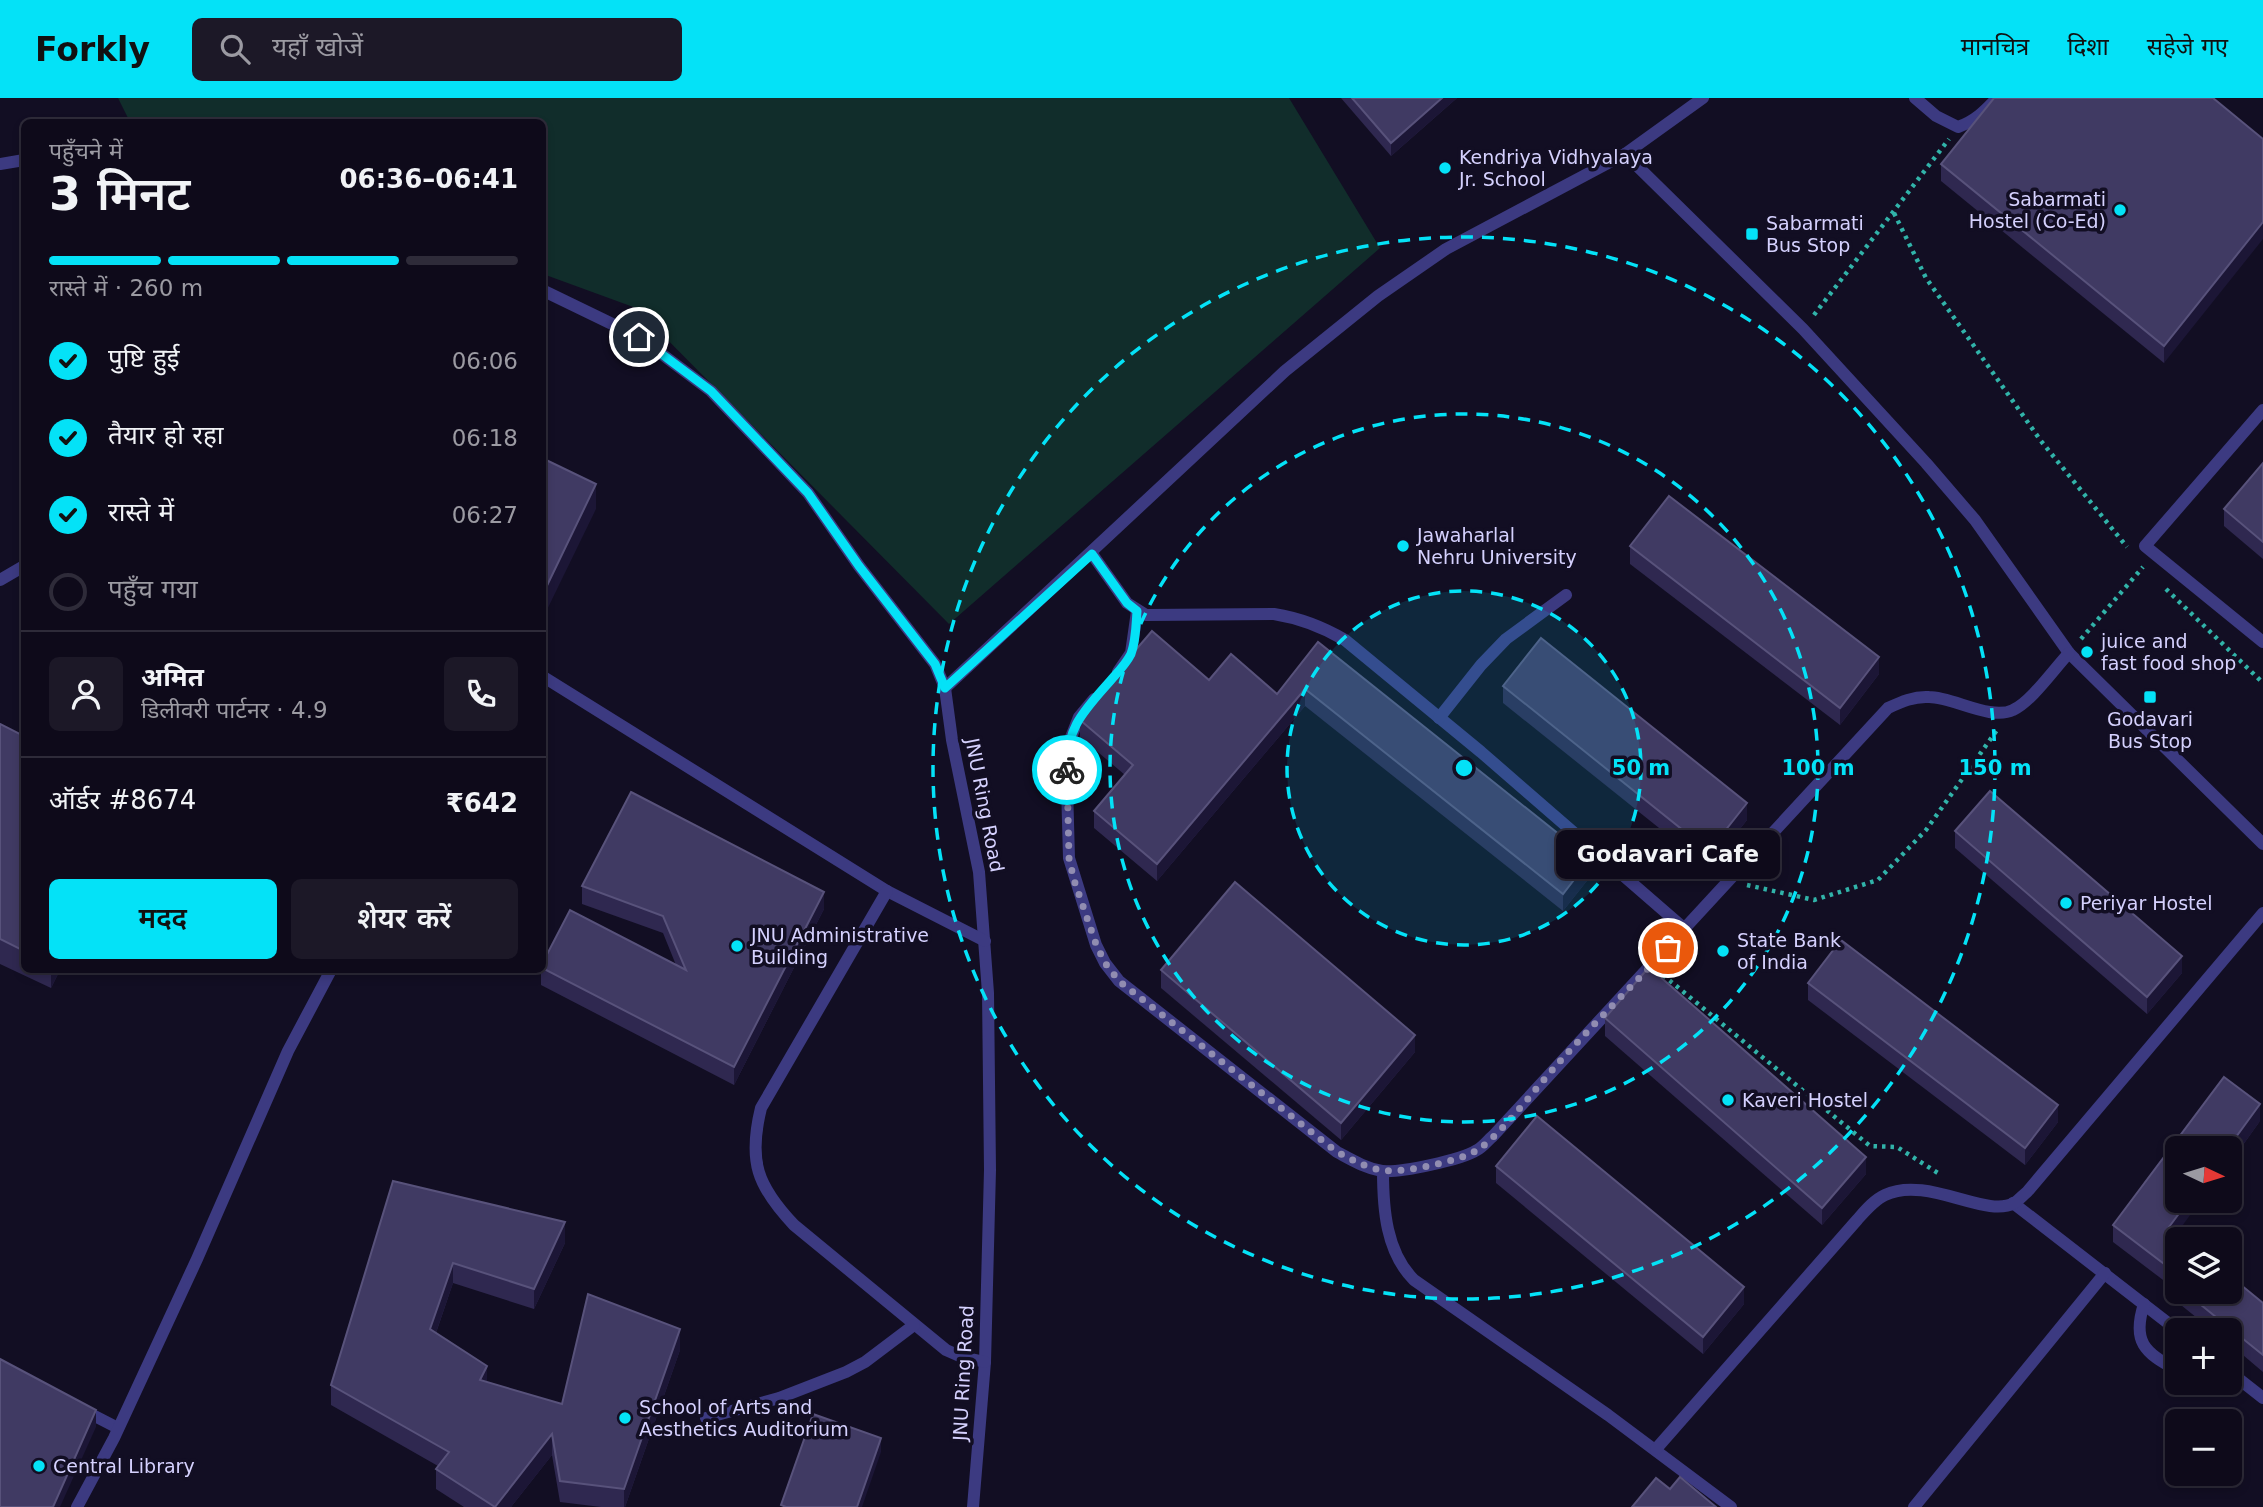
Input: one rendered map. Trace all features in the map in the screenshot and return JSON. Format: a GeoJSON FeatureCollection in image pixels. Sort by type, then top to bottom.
{"type":"FeatureCollection","features":[{"type":"Feature","properties":{"kind":"lane"},"geometry":{"type":"LineString","coordinates":[[945,688],[1092,554],[1285,371],[1378,296],[1446,249],[1625,154],[1703,98]]}},
{"type":"Feature","properties":{"kind":"lane"},"geometry":{"type":"LineString","coordinates":[[1915,98],[1936,116],[1958,127],[1970,123],[1997,98]]}},
{"type":"Feature","properties":{"kind":"lane"},"geometry":{"type":"LineString","coordinates":[[1625,154],[1803,329],[1926,463],[1975,520],[2068,653],[2263,845]]}},
{"type":"Feature","properties":{"kind":"lane"},"geometry":{"type":"LineString","coordinates":[[0,164],[21,160]]}},
{"type":"Feature","properties":{"kind":"lane","name":"JNU Ring Road"},"geometry":{"type":"LineString","coordinates":[[546,291],[639,337],[711,391],[808,493],[859,566],[935,664],[945,688],[952,740],[979,872],[988,993],[990,1170],[985,1362],[973,1507]]}},
{"type":"Feature","properties":{"kind":"lane"},"geometry":{"type":"LineString","coordinates":[[2263,410],[2145,546],[2263,642]]}},
{"type":"Feature","properties":{"kind":"lane"},"geometry":{"type":"LineString","coordinates":[[1092,554],[1127,603],[1146,615],[1274,614],[1294,617],[1345,640],[1686,930]]}},
{"type":"Feature","properties":{"kind":"lane"},"geometry":{"type":"LineString","coordinates":[[1,576],[21,567]]}},
{"type":"Feature","properties":{"kind":"lane"},"geometry":{"type":"LineString","coordinates":[[1438,718],[1506,639],[1566,595]]}},
{"type":"Feature","properties":{"kind":"lane"},"geometry":{"type":"LineString","coordinates":[[1137,611],[1131,653],[1124,665],[1079,716],[1066,750],[1069,858],[1096,944],[1105,963],[1130,990],[1337,1152],[1360,1165],[1383,1171],[1399,1171],[1453,1159],[1478,1150],[1686,930],[1888,708],[1903,701],[1931,696],[1995,713],[2010,712],[2021,706],[2068,653]]}},
{"type":"Feature","properties":{"kind":"lane"},"geometry":{"type":"LineString","coordinates":[[546,678],[887,891],[985,941]]}},
{"type":"Feature","properties":{"kind":"lane"},"geometry":{"type":"LineString","coordinates":[[887,891],[761,1108],[754,1135],[757,1169],[773,1202],[794,1225],[946,1350],[985,1362]]}},
{"type":"Feature","properties":{"kind":"lane"},"geometry":{"type":"LineString","coordinates":[[1656,1450],[1870,1206],[1884,1195],[1906,1189],[1927,1189],[1987,1205],[2003,1206],[2014,1203],[2263,913]]}},
{"type":"Feature","properties":{"kind":"lane"},"geometry":{"type":"LineString","coordinates":[[77,1507],[118,1428],[197,1259],[288,1051],[329,973]]}},
{"type":"Feature","properties":{"kind":"lane"},"geometry":{"type":"LineString","coordinates":[[1383,1171],[1383,1200],[1388,1232],[1401,1268],[1414,1280],[1656,1450],[1731,1507]]}},
{"type":"Feature","properties":{"kind":"lane"},"geometry":{"type":"LineString","coordinates":[[2014,1203],[2165,1321]]}},
{"type":"Feature","properties":{"kind":"lane"},"geometry":{"type":"LineString","coordinates":[[1914,1507],[2105,1273]]}},
{"type":"Feature","properties":{"kind":"lane"},"geometry":{"type":"LineString","coordinates":[[2144,1304],[2140,1317],[2139,1339],[2147,1350],[2165,1364]]}},
{"type":"Feature","properties":{"kind":"lane"},"geometry":{"type":"LineString","coordinates":[[706,1418],[779,1398],[846,1372],[865,1362],[914,1325]]}},
{"type":"Feature","properties":{"kind":"lane"},"geometry":{"type":"LineString","coordinates":[[2242,1381],[2263,1398]]}},
{"type":"Feature","properties":{"kind":"lane"},"geometry":{"type":"LineString","coordinates":[[71,1404],[118,1428]]}},
{"type":"Feature","properties":{"kind":"path"},"geometry":{"type":"LineString","coordinates":[[1803,329],[1958,127]]}},
{"type":"Feature","properties":{"kind":"path"},"geometry":{"type":"LineString","coordinates":[[1894,213],[1933,289],[2041,441],[2134,556]]}},
{"type":"Feature","properties":{"kind":"path"},"geometry":{"type":"LineString","coordinates":[[2068,653],[2143,566],[2153,576]]}},
{"type":"Feature","properties":{"kind":"path"},"geometry":{"type":"LineString","coordinates":[[2163,586],[2263,683]]}},
{"type":"Feature","properties":{"kind":"path"},"geometry":{"type":"LineString","coordinates":[[1730,881],[1814,900],[1878,880],[1926,830],[2010,712]]}},
{"type":"Feature","properties":{"kind":"path"},"geometry":{"type":"LineString","coordinates":[[1651,966],[1870,1146],[1898,1147],[1942,1176]]}},
{"type":"Feature","properties":{"kind":"green space"},"geometry":{"type":"Polygon","coordinates":[[[118,98],[1289,98],[1380,248],[949,624],[636,308],[546,275],[546,119],[128,119],[118,98]]]}},
{"type":"Feature","properties":{"kind":"building","name":"Kendriya Vidhyalaya Jr. School"},"geometry":{"type":"Polygon","coordinates":[[[1352,98],[1442,98],[1391,143],[1352,98]]]}},
{"type":"Feature","properties":{"kind":"building","name":"Sabarmati Hostel (Co-Ed)"},"geometry":{"type":"Polygon","coordinates":[[[1994,98],[2213,98],[2263,139],[2263,222],[2164,346],[1941,164],[1994,98]]]}},
{"type":"Feature","properties":{"kind":"building"},"geometry":{"type":"Polygon","coordinates":[[[546,460],[596,484],[546,588],[546,460]]]}},
{"type":"Feature","properties":{"kind":"building"},"geometry":{"type":"Polygon","coordinates":[[[2263,463],[2263,542],[2224,509],[2263,463]]]}},
{"type":"Feature","properties":{"kind":"building"},"geometry":{"type":"Polygon","coordinates":[[[1669,496],[1879,657],[1840,708],[1630,546],[1669,496]]]}},
{"type":"Feature","properties":{"kind":"building"},"geometry":{"type":"Polygon","coordinates":[[[1152,631],[1209,680],[1231,654],[1277,694],[1318,642],[1590,859],[1563,894],[1305,689],[1157,864],[1094,811],[1133,765],[1080,720],[1084,710],[1152,631]]]}},
{"type":"Feature","properties":{"kind":"building"},"geometry":{"type":"Polygon","coordinates":[[[1541,638],[1747,803],[1709,851],[1503,686],[1541,638]]]}},
{"type":"Feature","properties":{"kind":"building"},"geometry":{"type":"Polygon","coordinates":[[[0,724],[21,734],[21,950],[0,939],[0,724]]]}},
{"type":"Feature","properties":{"kind":"building"},"geometry":{"type":"Polygon","coordinates":[[[1990,791],[2182,956],[2147,997],[1955,831],[1990,791]]]}},
{"type":"Feature","properties":{"kind":"building","name":"JNU Administrative Building"},"geometry":{"type":"Polygon","coordinates":[[[631,792],[824,892],[734,1067],[546,970],[546,956],[570,910],[686,970],[663,916],[582,886],[631,792]]]}},
{"type":"Feature","properties":{"kind":"building"},"geometry":{"type":"Polygon","coordinates":[[[1235,882],[1415,1035],[1341,1123],[1161,970],[1235,882]]]}},
{"type":"Feature","properties":{"kind":"building"},"geometry":{"type":"Polygon","coordinates":[[[1841,940],[2058,1105],[2025,1148],[1808,983],[1841,940]]]}},
{"type":"Feature","properties":{"kind":"building"},"geometry":{"type":"Polygon","coordinates":[[[1649,967],[1866,1157],[1822,1208],[1605,1018],[1649,967]]]}},
{"type":"Feature","properties":{"kind":"building"},"geometry":{"type":"Polygon","coordinates":[[[2224,1077],[2260,1104],[2237,1136],[2180,1136],[2224,1077]]]}},
{"type":"Feature","properties":{"kind":"building"},"geometry":{"type":"Polygon","coordinates":[[[1537,1116],[1744,1287],[1703,1337],[1496,1166],[1537,1116]]]}},
{"type":"Feature","properties":{"kind":"building"},"geometry":{"type":"Polygon","coordinates":[[[2165,1156],[2165,1213],[2179,1213],[2169,1227],[2165,1227],[2165,1265],[2113,1225],[2165,1156]]]}},
{"type":"Feature","properties":{"kind":"building"},"geometry":{"type":"Polygon","coordinates":[[[393,1181],[565,1222],[534,1289],[453,1263],[430,1329],[487,1366],[480,1380],[562,1404],[588,1294],[680,1329],[624,1489],[560,1481],[552,1434],[495,1507],[436,1469],[449,1452],[331,1385],[393,1181]]]}},
{"type":"Feature","properties":{"kind":"building"},"geometry":{"type":"Polygon","coordinates":[[[2242,1286],[2263,1303],[2263,1355],[2242,1338],[2242,1318],[2217,1318],[2200,1304],[2242,1304],[2242,1286]]]}},
{"type":"Feature","properties":{"kind":"building","name":"Central Library"},"geometry":{"type":"Polygon","coordinates":[[[0,1359],[96,1410],[53,1507],[0,1507],[0,1359]]]}},
{"type":"Feature","properties":{"kind":"building"},"geometry":{"type":"Polygon","coordinates":[[[813,1414],[881,1438],[857,1507],[781,1505],[813,1414]]]}},
{"type":"Feature","properties":{"kind":"building"},"geometry":{"type":"Polygon","coordinates":[[[1680,1477],[1716,1507],[1632,1507],[1656,1478],[1670,1489],[1680,1477]]]}},
{"type":"Feature","properties":{"kind":"way so far"},"geometry":{"type":"LineString","coordinates":[[1067,770],[1069,858],[1074,880],[1105,963],[1119,981],[1337,1152],[1360,1165],[1383,1171],[1399,1171],[1453,1159],[1478,1150],[1668,948]]}},
{"type":"Feature","properties":{"kind":"place","name":"Kendriya Vidhyalaya Jr. School"},"geometry":{"type":"Point","coordinates":[1445,168]}},
{"type":"Feature","properties":{"kind":"place","name":"Sabarmati Hostel (Co-Ed)"},"geometry":{"type":"Point","coordinates":[2120,210]}},
{"type":"Feature","properties":{"kind":"place","name":"Sabarmati Bus Stop"},"geometry":{"type":"Point","coordinates":[1752,234]}},
{"type":"Feature","properties":{"kind":"place","name":"Jawaharlal Nehru University"},"geometry":{"type":"Point","coordinates":[1403,546]}},
{"type":"Feature","properties":{"kind":"place","name":"juice and fast food shop"},"geometry":{"type":"Point","coordinates":[2087,652]}},
{"type":"Feature","properties":{"kind":"place","name":"Godavari Bus Stop"},"geometry":{"type":"Point","coordinates":[2150,697]}},
{"type":"Feature","properties":{"kind":"place","name":"Periyar Hostel"},"geometry":{"type":"Point","coordinates":[2066,903]}},
{"type":"Feature","properties":{"kind":"place","name":"JNU Administrative Building"},"geometry":{"type":"Point","coordinates":[737,946]}},
{"type":"Feature","properties":{"kind":"place","name":"Godavari Cafe"},"geometry":{"type":"Point","coordinates":[1668,948]}},
{"type":"Feature","properties":{"kind":"place","name":"State Bank of India"},"geometry":{"type":"Point","coordinates":[1723,951]}},
{"type":"Feature","properties":{"kind":"place","name":"Kaveri Hostel"},"geometry":{"type":"Point","coordinates":[1728,1100]}},
{"type":"Feature","properties":{"kind":"place","name":"School of Arts and Aesthetics Auditorium"},"geometry":{"type":"Point","coordinates":[625,1418]}},
{"type":"Feature","properties":{"kind":"place","name":"Central Library"},"geometry":{"type":"Point","coordinates":[39,1466]}},
{"type":"Feature","properties":{"kind":"route"},"geometry":{"type":"LineString","coordinates":[[639,337],[711,391],[808,493],[859,566],[935,664],[945,688],[1092,554],[1127,603],[1137,611],[1134,642],[1124,665],[1079,716],[1066,750],[1067,770]]}}]}
